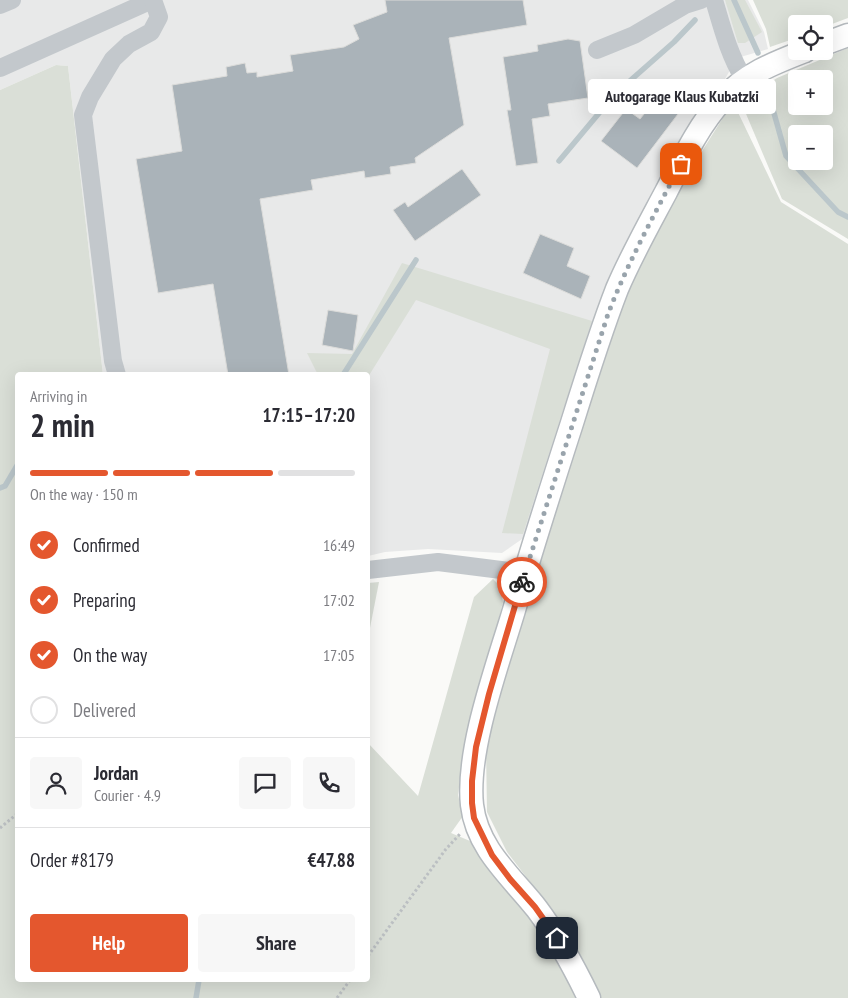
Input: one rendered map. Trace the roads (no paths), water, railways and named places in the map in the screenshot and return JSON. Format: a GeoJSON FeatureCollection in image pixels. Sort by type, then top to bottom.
{"type":"FeatureCollection","features":[{"type":"Feature","properties":{"kind":"main road"},"geometry":{"type":"LineString","coordinates":[[833,41],[848,35]]}},
{"type":"Feature","properties":{"kind":"main road"},"geometry":{"type":"LineString","coordinates":[[589,998],[557,938],[535,907],[492,855],[474,818],[472,781],[476,747],[489,694],[525,573],[582,392],[619,286],[676,173],[707,119],[722,100],[744,79],[759,70],[788,58]]}},
{"type":"Feature","properties":{"kind":"street"},"geometry":{"type":"LineString","coordinates":[[0,5],[12,0]]}},
{"type":"Feature","properties":{"kind":"street"},"geometry":{"type":"LineString","coordinates":[[0,68],[153,0],[159,17],[151,32],[129,44],[113,59],[90,97],[83,114],[113,361],[116,372]]}},
{"type":"Feature","properties":{"kind":"street"},"geometry":{"type":"LineString","coordinates":[[597,50],[634,35],[685,5],[702,0]]}},
{"type":"Feature","properties":{"kind":"street"},"geometry":{"type":"LineString","coordinates":[[714,0],[728,47],[744,79]]}},
{"type":"Feature","properties":{"kind":"street"},"geometry":{"type":"LineString","coordinates":[[370,570],[438,562],[525,573]]}},
{"type":"Feature","properties":{"kind":"waterway"},"geometry":{"type":"LineString","coordinates":[[734,0],[758,53]]}},
{"type":"Feature","properties":{"kind":"waterway"},"geometry":{"type":"LineString","coordinates":[[559,161],[615,94],[674,42],[695,20]]}},
{"type":"Feature","properties":{"kind":"waterway"},"geometry":{"type":"LineString","coordinates":[[765,81],[786,156],[838,212],[848,217]]}},
{"type":"Feature","properties":{"kind":"waterway"},"geometry":{"type":"LineString","coordinates":[[345,372],[416,260]]}},
{"type":"Feature","properties":{"kind":"waterway"},"geometry":{"type":"LineString","coordinates":[[0,488],[5,486],[15,469]]}},
{"type":"Feature","properties":{"kind":"waterway"},"geometry":{"type":"LineString","coordinates":[[196,998],[199,982]]}},
{"type":"Feature","properties":{"kind":"place","name":"Autogarage Klaus Kubatzki"},"geometry":{"type":"Point","coordinates":[681,164]}}]}
